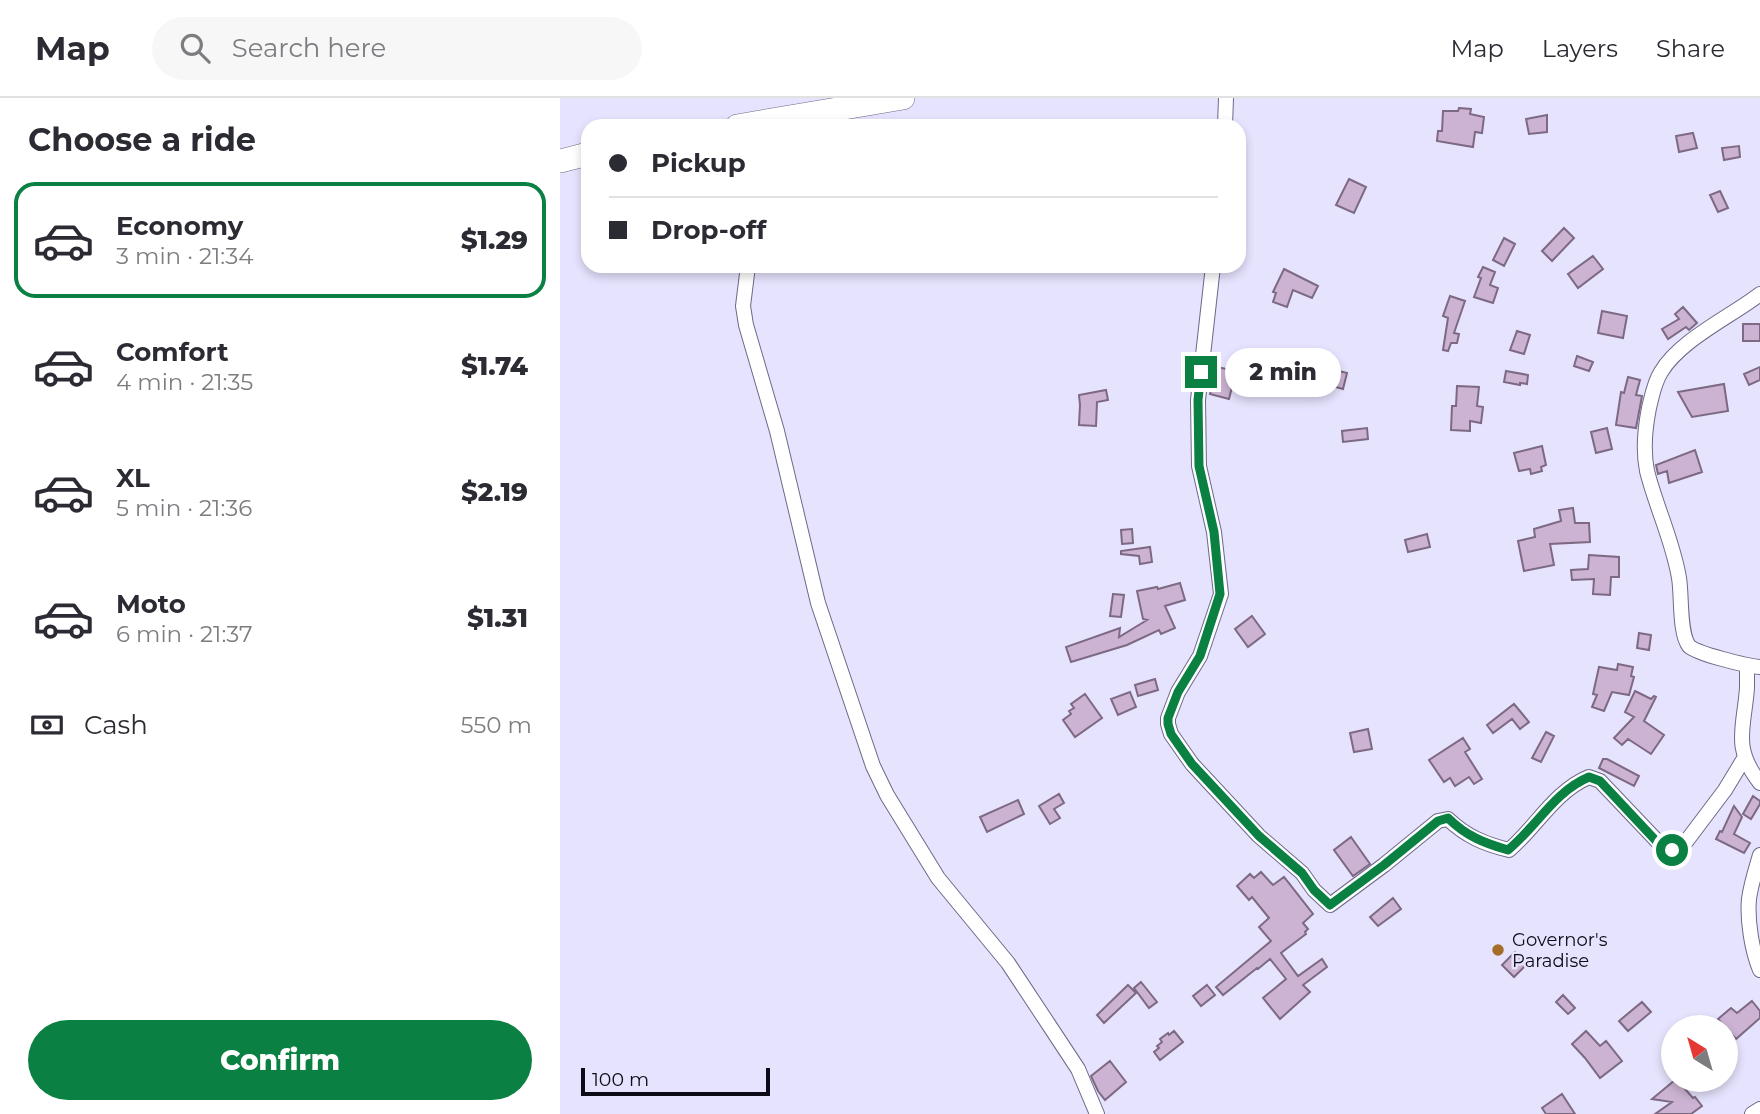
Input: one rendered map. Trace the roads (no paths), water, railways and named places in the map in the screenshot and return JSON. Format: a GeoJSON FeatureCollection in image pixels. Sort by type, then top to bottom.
{"type":"FeatureCollection","features":[{"type":"Feature","properties":{"kind":"main road"},"geometry":{"type":"LineString","coordinates":[[791,119],[903,98]]}},
{"type":"Feature","properties":{"kind":"street"},"geometry":{"type":"LineString","coordinates":[[1225,119],[1226,98]]}},
{"type":"Feature","properties":{"kind":"street"},"geometry":{"type":"LineString","coordinates":[[747,273],[743,306],[746,325],[777,431],[818,603],[873,766],[887,795],[938,878],[1008,963],[1071,1058],[1097,1114]]}},
{"type":"Feature","properties":{"kind":"street"},"geometry":{"type":"LineString","coordinates":[[1212,273],[1198,400],[1199,466],[1214,532],[1220,594],[1200,656],[1178,692],[1168,724],[1171,734],[1192,764],[1259,836],[1302,873],[1314,890],[1330,905],[1438,821],[1448,818],[1461,831],[1489,845],[1508,850],[1568,790],[1589,777],[1600,781],[1659,844],[1672,850],[1682,846],[1725,790],[1745,757]]}},
{"type":"Feature","properties":{"kind":"street"},"geometry":{"type":"LineString","coordinates":[[1760,294],[1713,324],[1673,356],[1660,373],[1653,389],[1645,428],[1646,468],[1679,578],[1688,645],[1754,666],[1747,687],[1741,728],[1742,752],[1749,770],[1760,783]]}},
{"type":"Feature","properties":{"kind":"street"},"geometry":{"type":"LineString","coordinates":[[1760,855],[1749,899],[1755,958],[1760,970]]}},
{"type":"Feature","properties":{"kind":"street"},"geometry":{"type":"LineString","coordinates":[[1752,1114],[1760,1109]]}},
{"type":"Feature","properties":{"kind":"place","name":"Governor's Paradise"},"geometry":{"type":"Point","coordinates":[1498,950]}}]}
